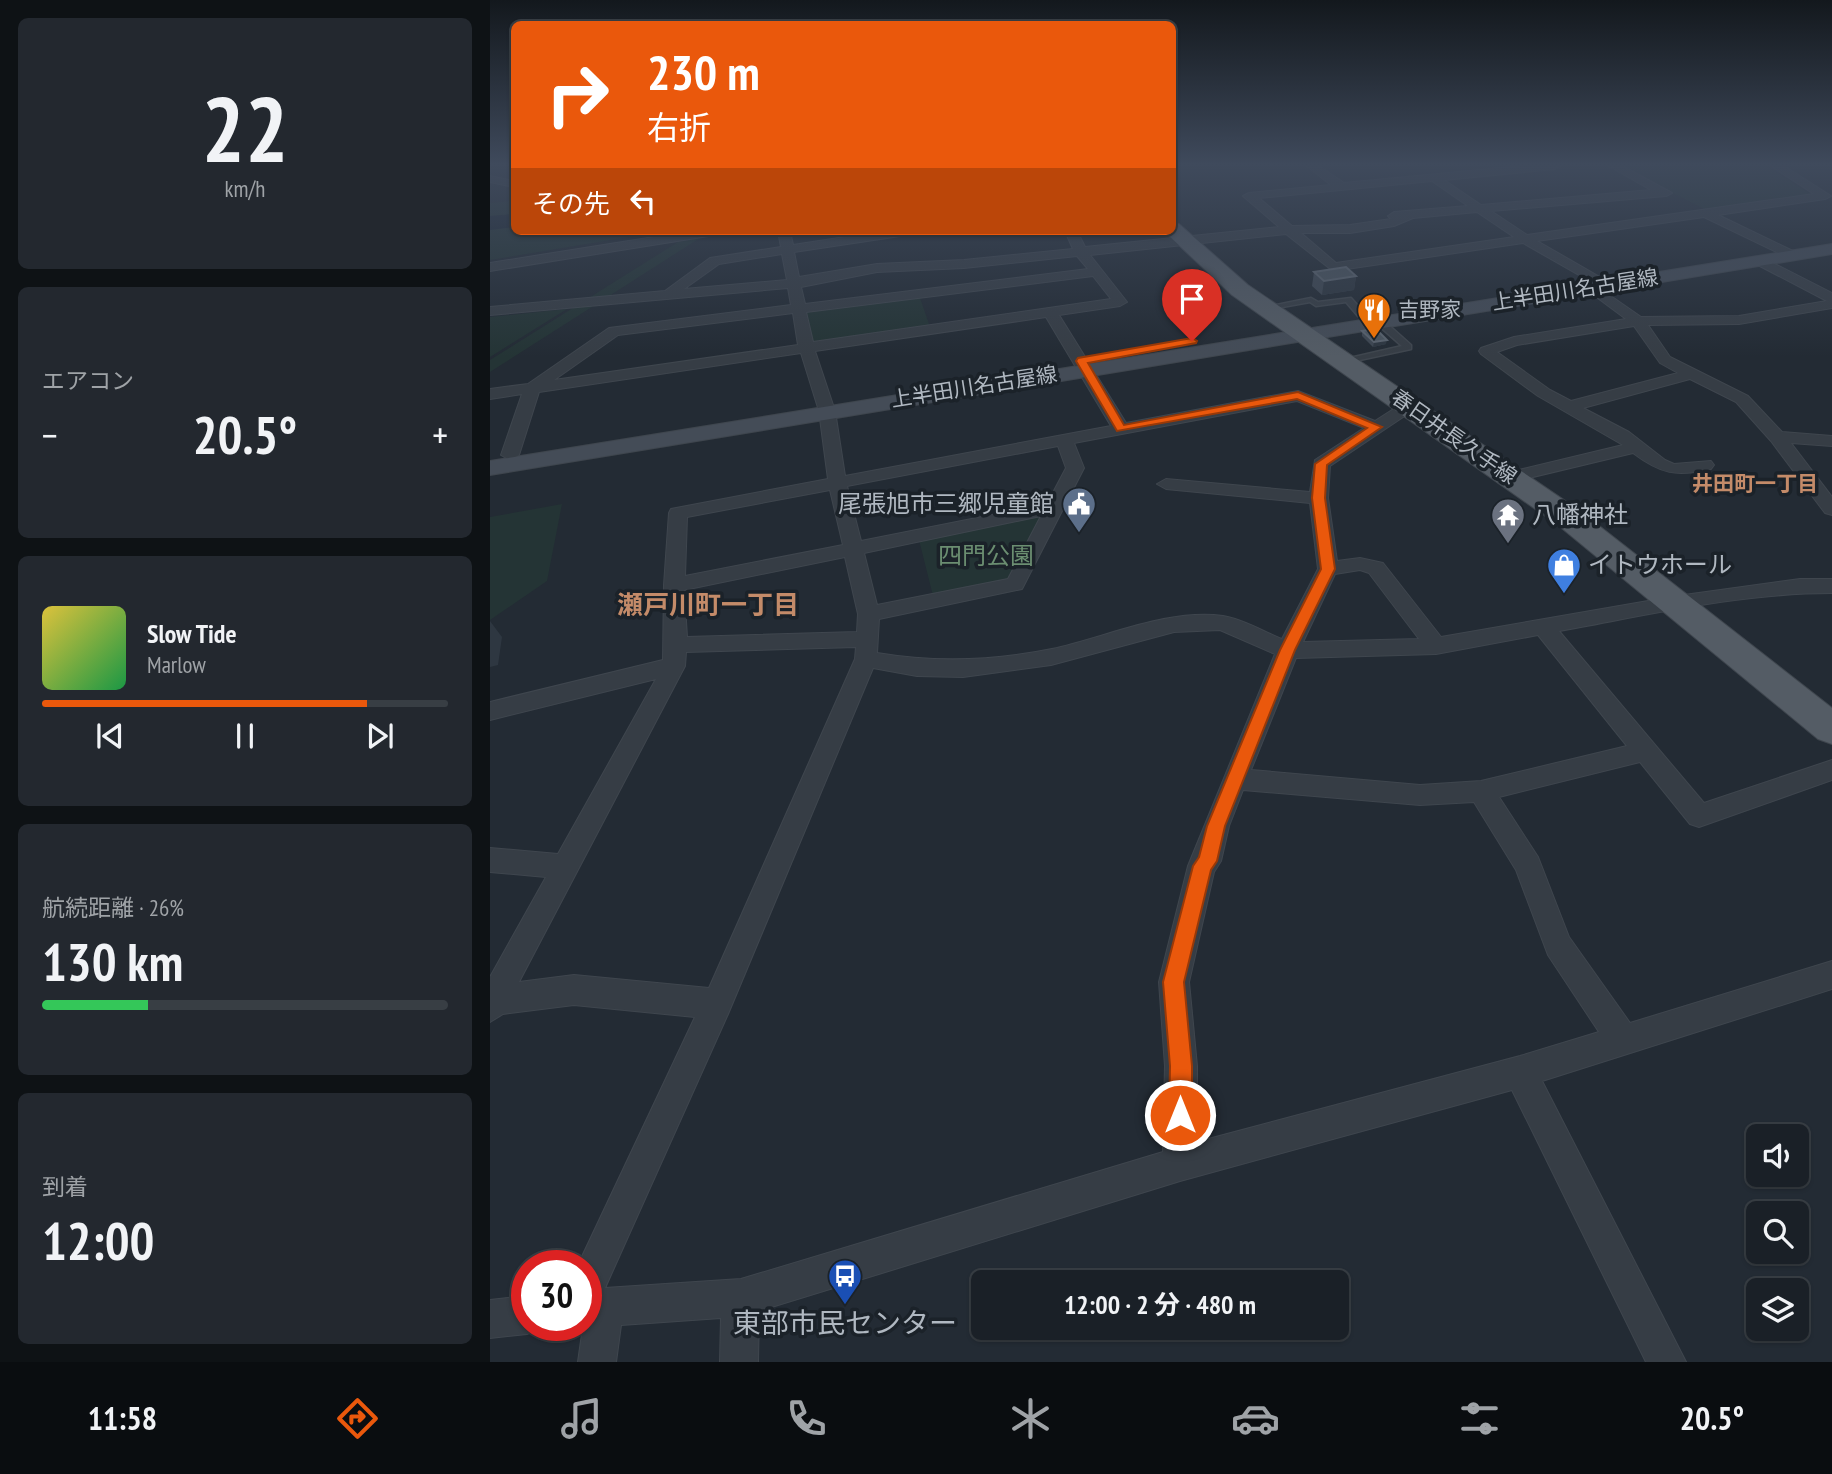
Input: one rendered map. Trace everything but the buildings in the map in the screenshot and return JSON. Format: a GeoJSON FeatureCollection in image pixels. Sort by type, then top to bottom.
{"type":"FeatureCollection","features":[{"type":"Feature","properties":{"kind":"main road","name":"春日井長久手線"},"geometry":{"type":"LineString","coordinates":[[1178,234],[1240,290],[1512,477],[1677,603],[1832,729]]}},
{"type":"Feature","properties":{"kind":"main road","name":"上半田川名古屋線"},"geometry":{"type":"LineString","coordinates":[[490,468],[825,408],[1298,329],[1785,252],[1832,242]]}},
{"type":"Feature","properties":{"kind":"main road","name":"上半田川名古屋線"},"geometry":{"type":"LineString","coordinates":[[1592,283],[1760,261],[1785,252],[1832,249]]}},
{"type":"Feature","properties":{"kind":"main road","name":"上半田川名古屋線"},"geometry":{"type":"LineString","coordinates":[[500,457],[825,408]]}},
{"type":"Feature","properties":{"kind":"street"},"geometry":{"type":"LineString","coordinates":[[1287,230],[1333,267],[1595,230]]}},
{"type":"Feature","properties":{"kind":"street"},"geometry":{"type":"LineString","coordinates":[[1178,234],[1315,230]]}},
{"type":"Feature","properties":{"kind":"street"},"geometry":{"type":"LineString","coordinates":[[1512,230],[1592,283],[1639,321],[1665,360],[1742,400],[1777,437],[1832,509]]}},
{"type":"Feature","properties":{"kind":"street"},"geometry":{"type":"LineString","coordinates":[[1739,230],[1785,252]]}},
{"type":"Feature","properties":{"kind":"street"},"geometry":{"type":"LineString","coordinates":[[490,267],[690,235]]}},
{"type":"Feature","properties":{"kind":"street"},"geometry":{"type":"LineString","coordinates":[[602,1278],[868,637],[825,408],[806,347],[784,235]]}},
{"type":"Feature","properties":{"kind":"street"},"geometry":{"type":"LineString","coordinates":[[668,295],[715,261],[882,235]]}},
{"type":"Feature","properties":{"kind":"street"},"geometry":{"type":"LineString","coordinates":[[490,394],[1120,302],[1082,252],[1073,235]]}},
{"type":"Feature","properties":{"kind":"street"},"geometry":{"type":"LineString","coordinates":[[490,311],[794,282],[881,279],[964,264],[1082,252],[1173,235]]}},
{"type":"Feature","properties":{"kind":"street"},"geometry":{"type":"LineString","coordinates":[[1760,261],[1832,298]]}},
{"type":"Feature","properties":{"kind":"street"},"geometry":{"type":"LineString","coordinates":[[500,457],[532,388],[614,331],[1097,272]]}},
{"type":"Feature","properties":{"kind":"street"},"geometry":{"type":"LineString","coordinates":[[1705,465],[1672,469],[1659,464],[1623,436],[1544,393],[1486,351],[1514,341],[1639,321],[1739,320],[1832,304]]}},
{"type":"Feature","properties":{"kind":"street"},"geometry":{"type":"LineString","coordinates":[[1050,312],[1121,429]]}},
{"type":"Feature","properties":{"kind":"street"},"geometry":{"type":"LineString","coordinates":[[1570,406],[1691,374]]}},
{"type":"Feature","properties":{"kind":"street"},"geometry":{"type":"LineString","coordinates":[[491,1003],[566,867],[675,656],[674,585],[678,513],[1298,396],[1376,427]]}},
{"type":"Feature","properties":{"kind":"street"},"geometry":{"type":"LineString","coordinates":[[1180,1164],[1181,1066],[1174,982],[1202,866],[1207,861],[1216,826],[1288,650],[1328,569],[1319,498],[1321,464],[1409,406]]}},
{"type":"Feature","properties":{"kind":"street"},"geometry":{"type":"LineString","coordinates":[[1777,437],[1832,441]]}},
{"type":"Feature","properties":{"kind":"street"},"geometry":{"type":"LineString","coordinates":[[490,710],[675,656],[868,637],[1015,584],[1075,468],[1064,441]]}},
{"type":"Feature","properties":{"kind":"street"},"geometry":{"type":"LineString","coordinates":[[1512,477],[1635,446]]}},
{"type":"Feature","properties":{"kind":"street"},"geometry":{"type":"LineString","coordinates":[[1166,484],[1319,498]]}},
{"type":"Feature","properties":{"kind":"street"},"geometry":{"type":"LineString","coordinates":[[674,585],[1054,508]]}},
{"type":"Feature","properties":{"kind":"street"},"geometry":{"type":"LineString","coordinates":[[1328,569],[1360,564],[1376,568],[1436,646]]}},
{"type":"Feature","properties":{"kind":"street"},"geometry":{"type":"LineString","coordinates":[[868,637],[917,668],[963,669],[1051,657],[1174,625],[1222,623],[1288,650],[1436,646],[1677,603],[1800,586],[1832,586]]}},
{"type":"Feature","properties":{"kind":"street"},"geometry":{"type":"LineString","coordinates":[[1543,627],[1699,816],[1832,770]]}},
{"type":"Feature","properties":{"kind":"street"},"geometry":{"type":"LineString","coordinates":[[1235,779],[1420,795],[1481,791],[1646,751]]}},
{"type":"Feature","properties":{"kind":"street"},"geometry":{"type":"LineString","coordinates":[[1481,791],[1528,865],[1559,945],[1624,1041]]}},
{"type":"Feature","properties":{"kind":"street"},"geometry":{"type":"LineString","coordinates":[[490,860],[566,867]]}},
{"type":"Feature","properties":{"kind":"street"},"geometry":{"type":"LineString","coordinates":[[602,1302],[741,1298],[1180,1164],[1520,1072],[1832,975]]}},
{"type":"Feature","properties":{"kind":"street"},"geometry":{"type":"LineString","coordinates":[[491,1003],[574,990],[717,1004]]}},
{"type":"Feature","properties":{"kind":"street"},"geometry":{"type":"LineString","coordinates":[[1520,1072],[1667,1362]]}},
{"type":"Feature","properties":{"kind":"street"},"geometry":{"type":"LineString","coordinates":[[739,1362],[741,1298]]}},
{"type":"Feature","properties":{"kind":"street"},"geometry":{"type":"LineString","coordinates":[[490,1319],[511,1317]]}},
{"type":"Feature","properties":{"kind":"street"},"geometry":{"type":"LineString","coordinates":[[595,1341],[597,1362]]}},
{"type":"Feature","properties":{"kind":"lane"},"geometry":{"type":"LineString","coordinates":[[1266,308],[1311,300],[1316,304],[1348,300],[1408,347],[1345,362]]}},
{"type":"Feature","properties":{"kind":"green space"},"geometry":{"type":"Polygon","coordinates":[[[490,230],[511,230],[511,235],[641,235],[490,260],[490,230]]]}},
{"type":"Feature","properties":{"kind":"green space"},"geometry":{"type":"Polygon","coordinates":[[[700,238],[490,372],[490,360],[678,242],[700,238]]]}},
{"type":"Feature","properties":{"kind":"green space"},"geometry":{"type":"Polygon","coordinates":[[[919,295],[930,327],[813,343],[806,310],[919,295]]]}},
{"type":"Feature","properties":{"kind":"green space"},"geometry":{"type":"Polygon","coordinates":[[[567,309],[490,357],[490,317],[567,309]]]}},
{"type":"Feature","properties":{"kind":"green space"},"geometry":{"type":"Polygon","coordinates":[[[562,504],[547,581],[490,620],[490,517],[562,504]]]}},
{"type":"Feature","properties":{"kind":"green space","name":"四門公園"},"geometry":{"type":"Polygon","coordinates":[[[1044,515],[1011,581],[933,596],[919,540],[1044,515]]]}},
{"type":"Feature","properties":{"kind":"place","name":"吉野家"},"geometry":{"type":"Point","coordinates":[1374,340]}},
{"type":"Feature","properties":{"kind":"place","name":"尾張旭市三郷児童館"},"geometry":{"type":"Point","coordinates":[1079,534]}},
{"type":"Feature","properties":{"kind":"place","name":"八幡神社"},"geometry":{"type":"Point","coordinates":[1508,545]}},
{"type":"Feature","properties":{"kind":"place","name":"イトウホール"},"geometry":{"type":"Point","coordinates":[1564,595]}},
{"type":"Feature","properties":{"kind":"place","name":"東部市民センター"},"geometry":{"type":"Point","coordinates":[845,1306]}},
{"type":"Feature","properties":{"kind":"district","name":"井田町一丁目"},"geometry":{"type":"Point","coordinates":[1755,484]}},
{"type":"Feature","properties":{"kind":"district","name":"瀬戸川町一丁目"},"geometry":{"type":"Point","coordinates":[708,605]}},
{"type":"Feature","properties":{"kind":"route"},"geometry":{"type":"LineString","coordinates":[[1180,1115],[1181,1066],[1174,982],[1202,866],[1207,861],[1216,826],[1288,650],[1328,569],[1319,498],[1321,464],[1376,427],[1298,396],[1121,429],[1082,361],[1192,341]]}}]}
